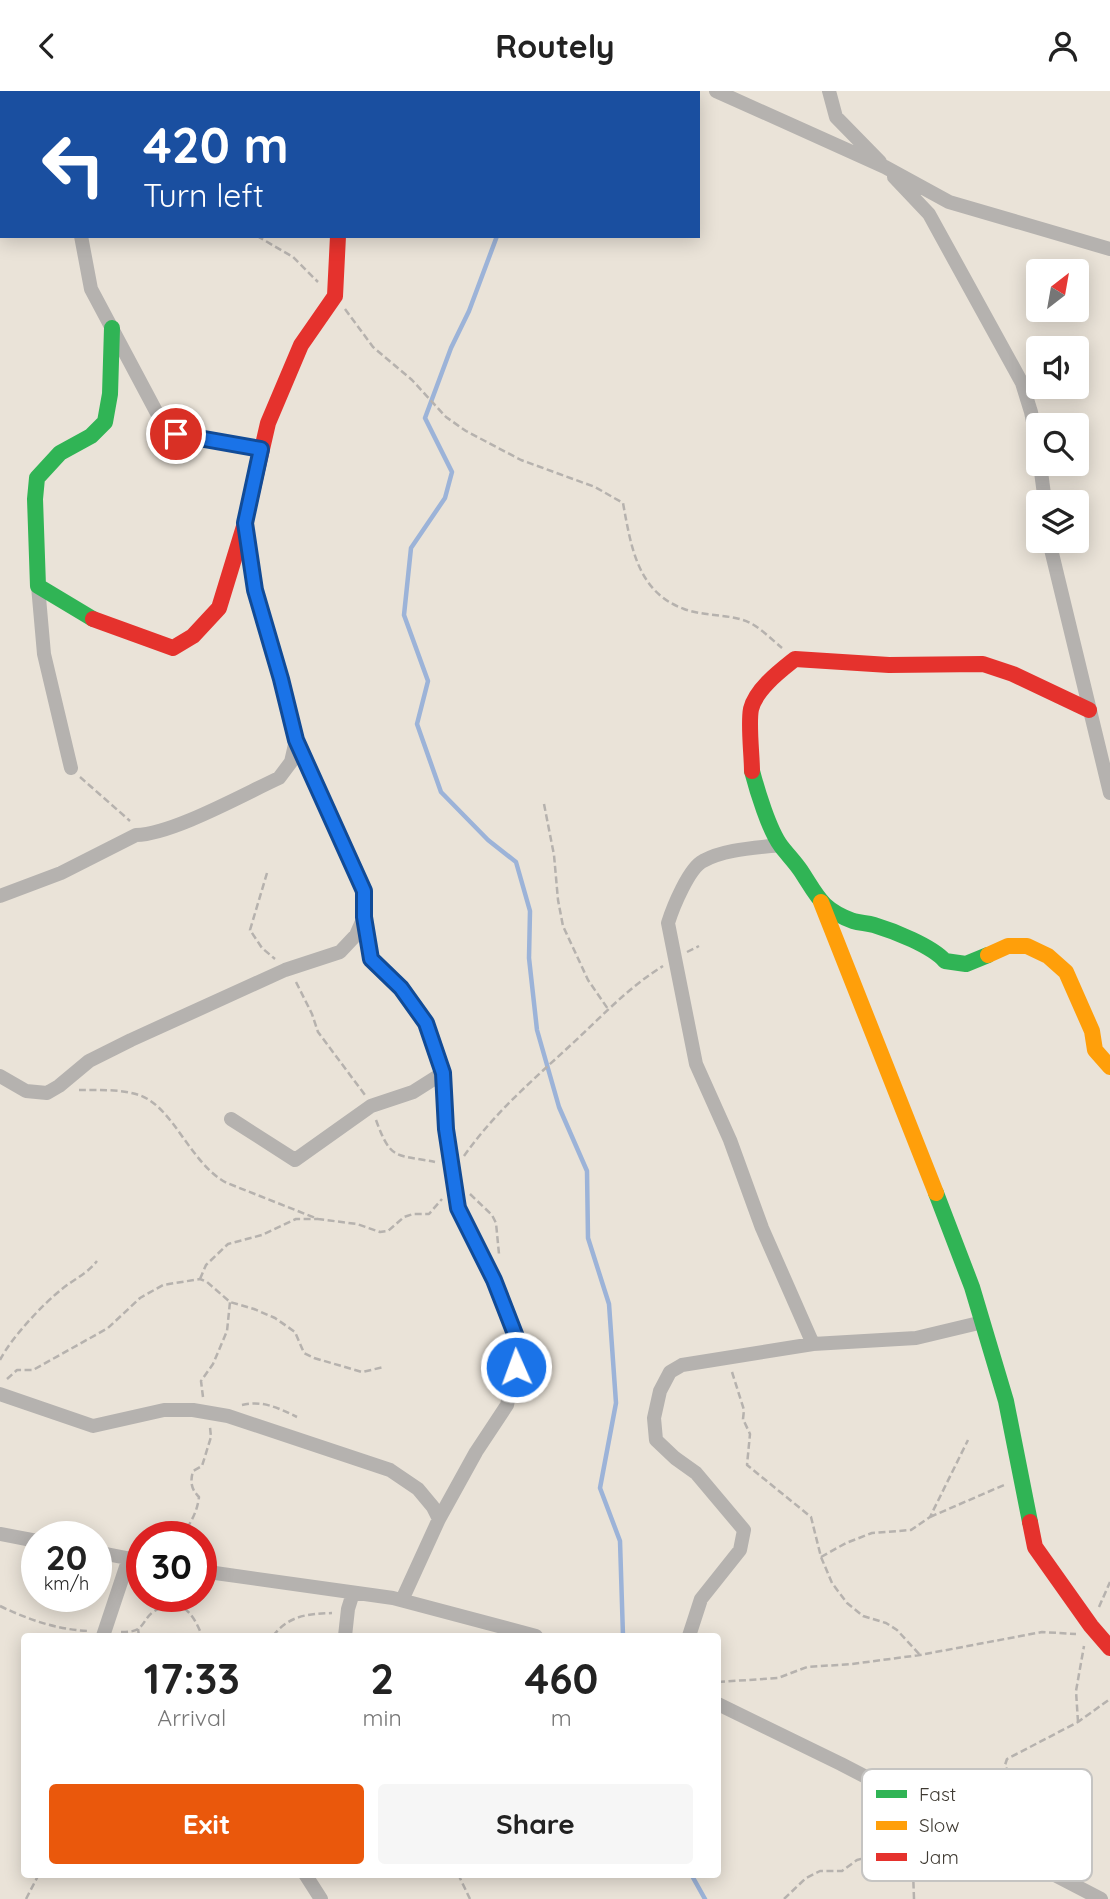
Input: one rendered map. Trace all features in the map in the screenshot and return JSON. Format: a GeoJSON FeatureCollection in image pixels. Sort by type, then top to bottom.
{"type":"FeatureCollection","features":[{"type":"Feature","properties":{"kind":"street"},"geometry":{"type":"LineString","coordinates":[[716,91],[885,167],[949,202],[1110,249]]}},
{"type":"Feature","properties":{"kind":"street"},"geometry":{"type":"LineString","coordinates":[[829,91],[836,117],[929,214],[1022,383],[1031,413]]}},
{"type":"Feature","properties":{"kind":"street"},"geometry":{"type":"LineString","coordinates":[[81,238],[91,289],[158,415],[176,434],[261,449]]}},
{"type":"Feature","properties":{"kind":"street"},"geometry":{"type":"LineString","coordinates":[[38,586],[87,617],[173,648],[193,636],[219,608],[245,523],[268,423],[301,345],[335,296],[338,238]]}},
{"type":"Feature","properties":{"kind":"street"},"geometry":{"type":"LineString","coordinates":[[71,768],[44,654],[35,499],[37,478],[60,453],[91,436],[105,422],[110,394],[112,328]]}},
{"type":"Feature","properties":{"kind":"street"},"geometry":{"type":"LineString","coordinates":[[245,523],[255,590],[296,740],[364,891],[364,917],[371,959]]}},
{"type":"Feature","properties":{"kind":"street"},"geometry":{"type":"LineString","coordinates":[[1052,553],[1110,793]]}},
{"type":"Feature","properties":{"kind":"street"},"geometry":{"type":"LineString","coordinates":[[1089,710],[1024,679],[983,664],[889,665],[795,659],[779,671],[758,695],[751,709],[752,773],[769,826],[780,845],[800,869],[814,895],[834,913],[913,941],[939,954],[945,961],[966,964],[1008,946],[1027,946],[1048,956],[1066,972],[1087,1020],[1096,1050],[1110,1067]]}},
{"type":"Feature","properties":{"kind":"street"},"geometry":{"type":"LineString","coordinates":[[0,896],[61,873],[136,835],[171,827],[279,778],[290,762],[296,740]]}},
{"type":"Feature","properties":{"kind":"street"},"geometry":{"type":"LineString","coordinates":[[780,845],[729,853],[701,861],[693,869],[668,923],[696,1064],[730,1140],[762,1228],[813,1344]]}},
{"type":"Feature","properties":{"kind":"street"},"geometry":{"type":"LineString","coordinates":[[821,901],[831,932],[894,1083],[983,1322],[1006,1401],[1035,1547],[1099,1641]]}},
{"type":"Feature","properties":{"kind":"street"},"geometry":{"type":"LineString","coordinates":[[341,952],[356,935],[364,917]]}},
{"type":"Feature","properties":{"kind":"street"},"geometry":{"type":"LineString","coordinates":[[0,1076],[26,1091],[47,1093],[89,1061],[285,970],[341,952],[355,952],[371,959],[401,988],[426,1023],[443,1073],[446,1129],[458,1208],[494,1280],[520,1347],[507,1405],[476,1452],[439,1520],[402,1600]]}},
{"type":"Feature","properties":{"kind":"street"},"geometry":{"type":"LineString","coordinates":[[231,1119],[295,1160],[371,1106],[413,1092],[443,1073]]}},
{"type":"Feature","properties":{"kind":"street"},"geometry":{"type":"LineString","coordinates":[[690,1633],[701,1599],[740,1550],[744,1530],[696,1473],[656,1440],[654,1418],[660,1391],[670,1372],[682,1365],[813,1344],[916,1338],[983,1322]]}},
{"type":"Feature","properties":{"kind":"street"},"geometry":{"type":"LineString","coordinates":[[3,1388],[93,1426],[164,1410],[193,1410],[228,1416],[390,1470],[418,1489],[433,1507],[439,1520]]}},
{"type":"Feature","properties":{"kind":"street"},"geometry":{"type":"LineString","coordinates":[[0,1534],[21,1538]]}},
{"type":"Feature","properties":{"kind":"street"},"geometry":{"type":"LineString","coordinates":[[217,1573],[402,1600],[525,1633]]}},
{"type":"Feature","properties":{"kind":"street"},"geometry":{"type":"LineString","coordinates":[[104,1633],[126,1581]]}},
{"type":"Feature","properties":{"kind":"street"},"geometry":{"type":"LineString","coordinates":[[345,1633],[353,1593]]}},
{"type":"Feature","properties":{"kind":"street"},"geometry":{"type":"LineString","coordinates":[[721,1705],[862,1775]]}},
{"type":"Feature","properties":{"kind":"street"},"geometry":{"type":"LineString","coordinates":[[308,1878],[321,1899]]}},
{"type":"Feature","properties":{"kind":"street"},"geometry":{"type":"LineString","coordinates":[[1067,1881],[1101,1899]]}},
{"type":"Feature","properties":{"kind":"path"},"geometry":{"type":"LineString","coordinates":[[260,238],[293,257],[335,296],[373,347],[412,380],[446,417],[466,431],[521,460],[596,487],[623,503],[631,543],[641,573],[661,598],[684,609],[744,620],[795,659]]}},
{"type":"Feature","properties":{"kind":"path"},"geometry":{"type":"LineString","coordinates":[[71,768],[145,835]]}},
{"type":"Feature","properties":{"kind":"path"},"geometry":{"type":"LineString","coordinates":[[544,804],[563,926],[588,980],[608,1009]]}},
{"type":"Feature","properties":{"kind":"path"},"geometry":{"type":"LineString","coordinates":[[267,873],[250,930],[262,948],[285,970],[303,994],[318,1032],[371,1106],[388,1149],[394,1153],[437,1162],[453,1173],[492,1215],[496,1223],[500,1262]]}},
{"type":"Feature","properties":{"kind":"path"},"geometry":{"type":"LineString","coordinates":[[200,1279],[206,1265],[228,1244],[262,1235],[296,1219],[318,1219]]}},
{"type":"Feature","properties":{"kind":"path"},"geometry":{"type":"LineString","coordinates":[[0,1360],[7,1348],[52,1297],[74,1279],[88,1272],[97,1261]]}},
{"type":"Feature","properties":{"kind":"path"},"geometry":{"type":"LineString","coordinates":[[3,1388],[17,1370],[33,1370],[108,1328],[140,1299],[163,1285],[200,1279],[230,1302],[254,1308],[295,1332],[304,1353],[314,1359],[362,1372],[384,1367]]}},
{"type":"Feature","properties":{"kind":"path"},"geometry":{"type":"LineString","coordinates":[[729,1366],[744,1410],[743,1419],[750,1434],[747,1465],[811,1517],[821,1557],[832,1583],[847,1603],[863,1616],[886,1623],[897,1630],[920,1655]]}},
{"type":"Feature","properties":{"kind":"path"},"geometry":{"type":"LineString","coordinates":[[930,1517],[968,1440]]}},
{"type":"Feature","properties":{"kind":"path"},"geometry":{"type":"LineString","coordinates":[[821,1557],[872,1533],[911,1530],[930,1517],[1020,1478]]}},
{"type":"Feature","properties":{"kind":"path"},"geometry":{"type":"LineString","coordinates":[[0,1606],[40,1623],[95,1633]]}},
{"type":"Feature","properties":{"kind":"path"},"geometry":{"type":"LineString","coordinates":[[119,1633],[138,1629],[153,1612],[163,1607],[182,1606],[190,1611],[201,1633]]}},
{"type":"Feature","properties":{"kind":"path"},"geometry":{"type":"LineString","coordinates":[[276,1633],[293,1618],[344,1612],[348,1609]]}},
{"type":"Feature","properties":{"kind":"path"},"geometry":{"type":"LineString","coordinates":[[138,1629],[139,1633]]}},
{"type":"Feature","properties":{"kind":"path"},"geometry":{"type":"LineString","coordinates":[[721,1682],[778,1678],[807,1667],[920,1655],[1042,1632],[1059,1632],[1099,1641],[1077,1673],[1078,1722]]}},
{"type":"Feature","properties":{"kind":"path"},"geometry":{"type":"LineString","coordinates":[[1007,1769],[1007,1759],[1078,1722],[1110,1699]]}},
{"type":"Feature","properties":{"kind":"path"},"geometry":{"type":"LineString","coordinates":[[784,1899],[806,1878],[820,1871],[842,1871],[862,1858]]}},
{"type":"Feature","properties":{"kind":"path"},"geometry":{"type":"LineString","coordinates":[[26,1899],[37,1878]]}},
{"type":"Feature","properties":{"kind":"path"},"geometry":{"type":"LineString","coordinates":[[460,1878],[470,1899]]}},
{"type":"Feature","properties":{"kind":"path"},"geometry":{"type":"LineString","coordinates":[[914,1881],[915,1899]]}},
{"type":"Feature","properties":{"kind":"waterway"},"geometry":{"type":"LineString","coordinates":[[496,238],[425,418],[452,472],[445,498],[411,548],[404,615],[428,681],[417,724],[441,792],[488,840],[516,862],[530,911],[529,958],[537,1030],[559,1107],[587,1171],[588,1238],[609,1304],[616,1403],[600,1488],[620,1541],[623,1633]]}},
{"type":"Feature","properties":{"kind":"waterway"},"geometry":{"type":"LineString","coordinates":[[693,1878],[705,1899]]}},
{"type":"Feature","properties":{"kind":"traffic: fast"},"geometry":{"type":"LineString","coordinates":[[93,619],[38,586],[35,499],[37,478],[60,453],[91,436],[105,422],[110,394],[112,328]]}},
{"type":"Feature","properties":{"kind":"traffic: fast"},"geometry":{"type":"LineString","coordinates":[[752,771],[772,830],[827,907],[853,921],[874,925],[912,940],[945,961],[966,964],[988,955]]}},
{"type":"Feature","properties":{"kind":"traffic: fast"},"geometry":{"type":"LineString","coordinates":[[936,1193],[972,1287],[1006,1401],[1030,1522]]}},
{"type":"Feature","properties":{"kind":"traffic: slow"},"geometry":{"type":"LineString","coordinates":[[821,902],[936,1193]]}},
{"type":"Feature","properties":{"kind":"traffic: slow"},"geometry":{"type":"LineString","coordinates":[[988,955],[1008,946],[1027,946],[1048,956],[1066,972],[1092,1031],[1095,1050],[1110,1067]]}},
{"type":"Feature","properties":{"kind":"traffic: jam"},"geometry":{"type":"LineString","coordinates":[[93,619],[173,648],[193,636],[219,608],[245,523],[268,423],[301,345],[335,296],[338,238]]}},
{"type":"Feature","properties":{"kind":"traffic: jam"},"geometry":{"type":"LineString","coordinates":[[752,771],[751,709],[758,694],[769,681],[795,659],[889,665],[983,664],[1013,674],[1089,710]]}},
{"type":"Feature","properties":{"kind":"traffic: jam"},"geometry":{"type":"LineString","coordinates":[[1030,1522],[1035,1547],[1091,1626],[1110,1648]]}},
{"type":"Feature","properties":{"kind":"route"},"geometry":{"type":"LineString","coordinates":[[176,434],[261,449],[245,523],[255,590],[296,740],[364,891],[364,917],[371,959],[401,988],[426,1023],[443,1073],[446,1129],[458,1208],[494,1280],[520,1347],[516,1367]]}}]}
